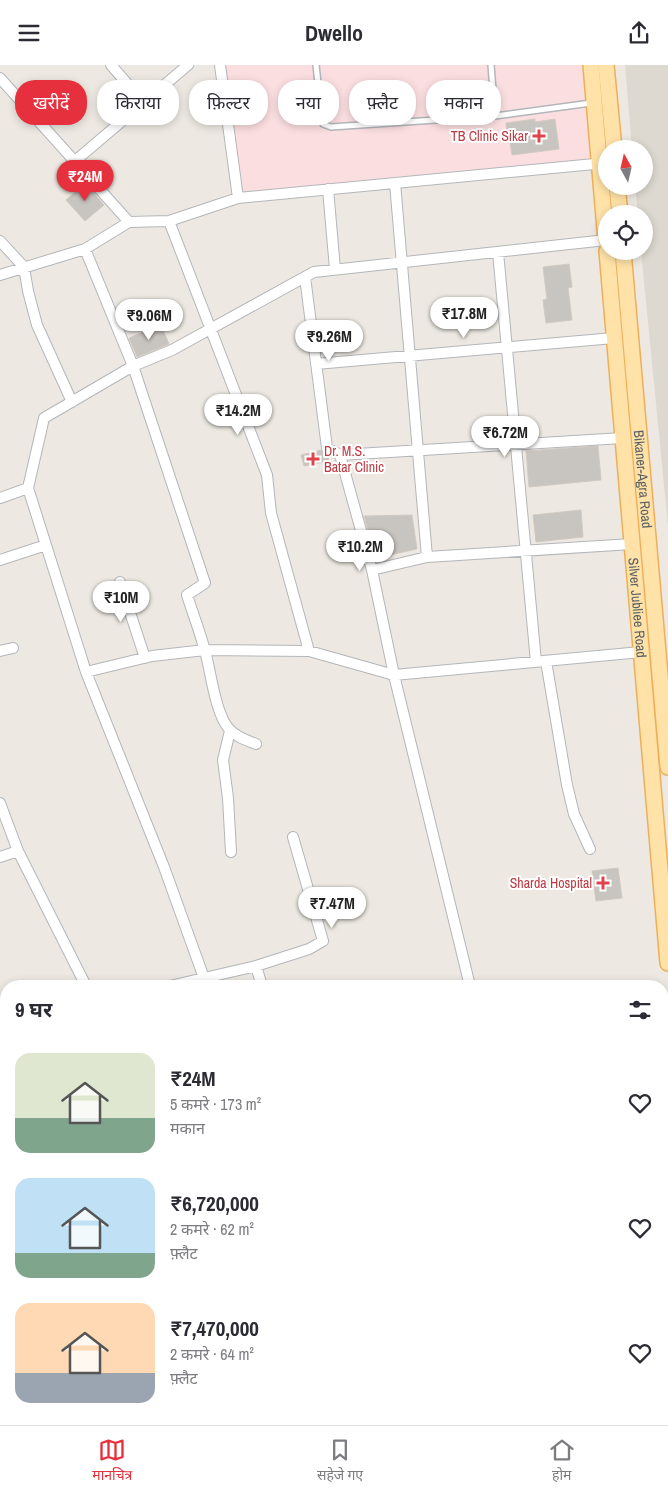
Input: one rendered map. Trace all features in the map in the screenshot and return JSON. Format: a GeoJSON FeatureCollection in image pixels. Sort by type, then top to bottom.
{"type":"FeatureCollection","features":[{"type":"Feature","properties":{"kind":"main road"},"geometry":{"type":"LineString","coordinates":[[591,65],[599,140]]}},
{"type":"Feature","properties":{"kind":"main road"},"geometry":{"type":"LineString","coordinates":[[606,65],[613,140]]}},
{"type":"Feature","properties":{"kind":"main road","name":"Silver Jubliee Road"},"geometry":{"type":"LineString","coordinates":[[608,260],[668,963]]}},
{"type":"Feature","properties":{"kind":"main road","name":"Bikaner-Agra Road"},"geometry":{"type":"LineString","coordinates":[[624,260],[668,767]]}},
{"type":"Feature","properties":{"kind":"street"},"geometry":{"type":"LineString","coordinates":[[111,65],[124,80]]}},
{"type":"Feature","properties":{"kind":"street"},"geometry":{"type":"LineString","coordinates":[[171,80],[188,65]]}},
{"type":"Feature","properties":{"kind":"street"},"geometry":{"type":"LineString","coordinates":[[220,65],[238,198]]}},
{"type":"Feature","properties":{"kind":"street"},"geometry":{"type":"LineString","coordinates":[[0,78],[129,222]]}},
{"type":"Feature","properties":{"kind":"street"},"geometry":{"type":"LineString","coordinates":[[75,161],[118,125]]}},
{"type":"Feature","properties":{"kind":"street"},"geometry":{"type":"LineString","coordinates":[[0,275],[85,249],[129,222],[169,221],[238,198],[598,164]]}},
{"type":"Feature","properties":{"kind":"street"},"geometry":{"type":"LineString","coordinates":[[395,183],[427,557]]}},
{"type":"Feature","properties":{"kind":"street"},"geometry":{"type":"LineString","coordinates":[[328,189],[335,269]]}},
{"type":"Feature","properties":{"kind":"street"},"geometry":{"type":"LineString","coordinates":[[169,221],[267,475],[270,513],[309,651]]}},
{"type":"Feature","properties":{"kind":"street"},"geometry":{"type":"LineString","coordinates":[[0,241],[24,267],[37,325],[72,403]]}},
{"type":"Feature","properties":{"kind":"street"},"geometry":{"type":"LineString","coordinates":[[204,978],[164,867],[86,672],[28,488],[44,418],[133,366],[172,350],[314,272],[598,242]]}},
{"type":"Feature","properties":{"kind":"street"},"geometry":{"type":"LineString","coordinates":[[85,249],[133,366],[205,583],[187,595],[224,724],[237,737],[256,744]]}},
{"type":"Feature","properties":{"kind":"street"},"geometry":{"type":"LineString","coordinates":[[498,252],[526,550],[541,661],[574,814],[590,849]]}},
{"type":"Feature","properties":{"kind":"street"},"geometry":{"type":"LineString","coordinates":[[305,277],[327,448],[340,455],[623,438]]}},
{"type":"Feature","properties":{"kind":"street"},"geometry":{"type":"LineString","coordinates":[[316,364],[614,338]]}},
{"type":"Feature","properties":{"kind":"street"},"geometry":{"type":"LineString","coordinates":[[340,455],[372,570],[394,675],[469,980]]}},
{"type":"Feature","properties":{"kind":"street"},"geometry":{"type":"LineString","coordinates":[[0,498],[28,488]]}},
{"type":"Feature","properties":{"kind":"street"},"geometry":{"type":"LineString","coordinates":[[372,570],[427,557],[632,544]]}},
{"type":"Feature","properties":{"kind":"street"},"geometry":{"type":"LineString","coordinates":[[0,560],[46,545]]}},
{"type":"Feature","properties":{"kind":"street"},"geometry":{"type":"LineString","coordinates":[[120,582],[145,658]]}},
{"type":"Feature","properties":{"kind":"street"},"geometry":{"type":"LineString","coordinates":[[0,651],[14,648]]}},
{"type":"Feature","properties":{"kind":"street"},"geometry":{"type":"LineString","coordinates":[[86,672],[145,658],[204,650],[309,651],[394,675],[641,652]]}},
{"type":"Feature","properties":{"kind":"street"},"geometry":{"type":"LineString","coordinates":[[230,731],[223,760],[228,797],[231,852]]}},
{"type":"Feature","properties":{"kind":"street"},"geometry":{"type":"LineString","coordinates":[[650,748],[667,747]]}},
{"type":"Feature","properties":{"kind":"street"},"geometry":{"type":"LineString","coordinates":[[0,803],[18,851],[83,980]]}},
{"type":"Feature","properties":{"kind":"street"},"geometry":{"type":"LineString","coordinates":[[196,980],[256,966],[309,949],[322,941],[293,837]]}},
{"type":"Feature","properties":{"kind":"street"},"geometry":{"type":"LineString","coordinates":[[0,857],[18,851]]}},
{"type":"Feature","properties":{"kind":"street"},"geometry":{"type":"LineString","coordinates":[[256,966],[260,980]]}},
{"type":"Feature","properties":{"kind":"lane"},"geometry":{"type":"LineString","coordinates":[[316,65],[324,124],[331,127],[426,121]]}},
{"type":"Feature","properties":{"kind":"lane"},"geometry":{"type":"LineString","coordinates":[[491,65],[492,80]]}},
{"type":"Feature","properties":{"kind":"lane"},"geometry":{"type":"LineString","coordinates":[[501,115],[594,103]]}},
{"type":"Feature","properties":{"kind":"shaded area"},"geometry":{"type":"Polygon","coordinates":[[[215,65],[586,65],[598,150],[598,164],[238,198],[225,125],[268,125],[268,80],[218,80],[215,65]]]}},
{"type":"Feature","properties":{"kind":"shaded area"},"geometry":{"type":"Polygon","coordinates":[[[625,65],[668,65],[668,526],[642,260],[653,260],[653,205],[637,205],[636,195],[653,195],[653,140],[631,140],[625,65]]]}},
{"type":"Feature","properties":{"kind":"building"},"geometry":{"type":"Polygon","coordinates":[[[535,119],[535,122],[555,119],[559,149],[512,155],[506,123],[535,119]]]}},
{"type":"Feature","properties":{"kind":"building"},"geometry":{"type":"Polygon","coordinates":[[[85,183],[104,205],[85,221],[66,200],[85,183]]]}},
{"type":"Feature","properties":{"kind":"building"},"geometry":{"type":"Polygon","coordinates":[[[569,264],[572,287],[568,288],[572,320],[546,323],[543,300],[547,299],[543,267],[569,264]]]}},
{"type":"Feature","properties":{"kind":"building"},"geometry":{"type":"Polygon","coordinates":[[[161,325],[169,344],[137,357],[129,338],[161,325]]]}},
{"type":"Feature","properties":{"kind":"building"},"geometry":{"type":"Polygon","coordinates":[[[598,446],[601,480],[529,487],[526,451],[598,446]]]}},
{"type":"Feature","properties":{"kind":"building"},"geometry":{"type":"Polygon","coordinates":[[[321,450],[328,456],[329,461],[304,466],[301,455],[321,450]]]}},
{"type":"Feature","properties":{"kind":"building"},"geometry":{"type":"Polygon","coordinates":[[[581,510],[583,537],[536,542],[533,515],[581,510]]]}},
{"type":"Feature","properties":{"kind":"building"},"geometry":{"type":"Polygon","coordinates":[[[412,515],[417,549],[376,558],[364,516],[412,515]]]}},
{"type":"Feature","properties":{"kind":"building"},"geometry":{"type":"Polygon","coordinates":[[[618,868],[622,898],[596,901],[592,871],[618,868]]]}},
{"type":"Feature","properties":{"kind":"place","name":"TB Clinic Sikar"},"geometry":{"type":"Point","coordinates":[539,136]}},
{"type":"Feature","properties":{"kind":"place","name":"Dr. M.S. Batar Clinic"},"geometry":{"type":"Point","coordinates":[313,459]}},
{"type":"Feature","properties":{"kind":"place","name":"Sharda Hospital"},"geometry":{"type":"Point","coordinates":[603,883]}}]}
